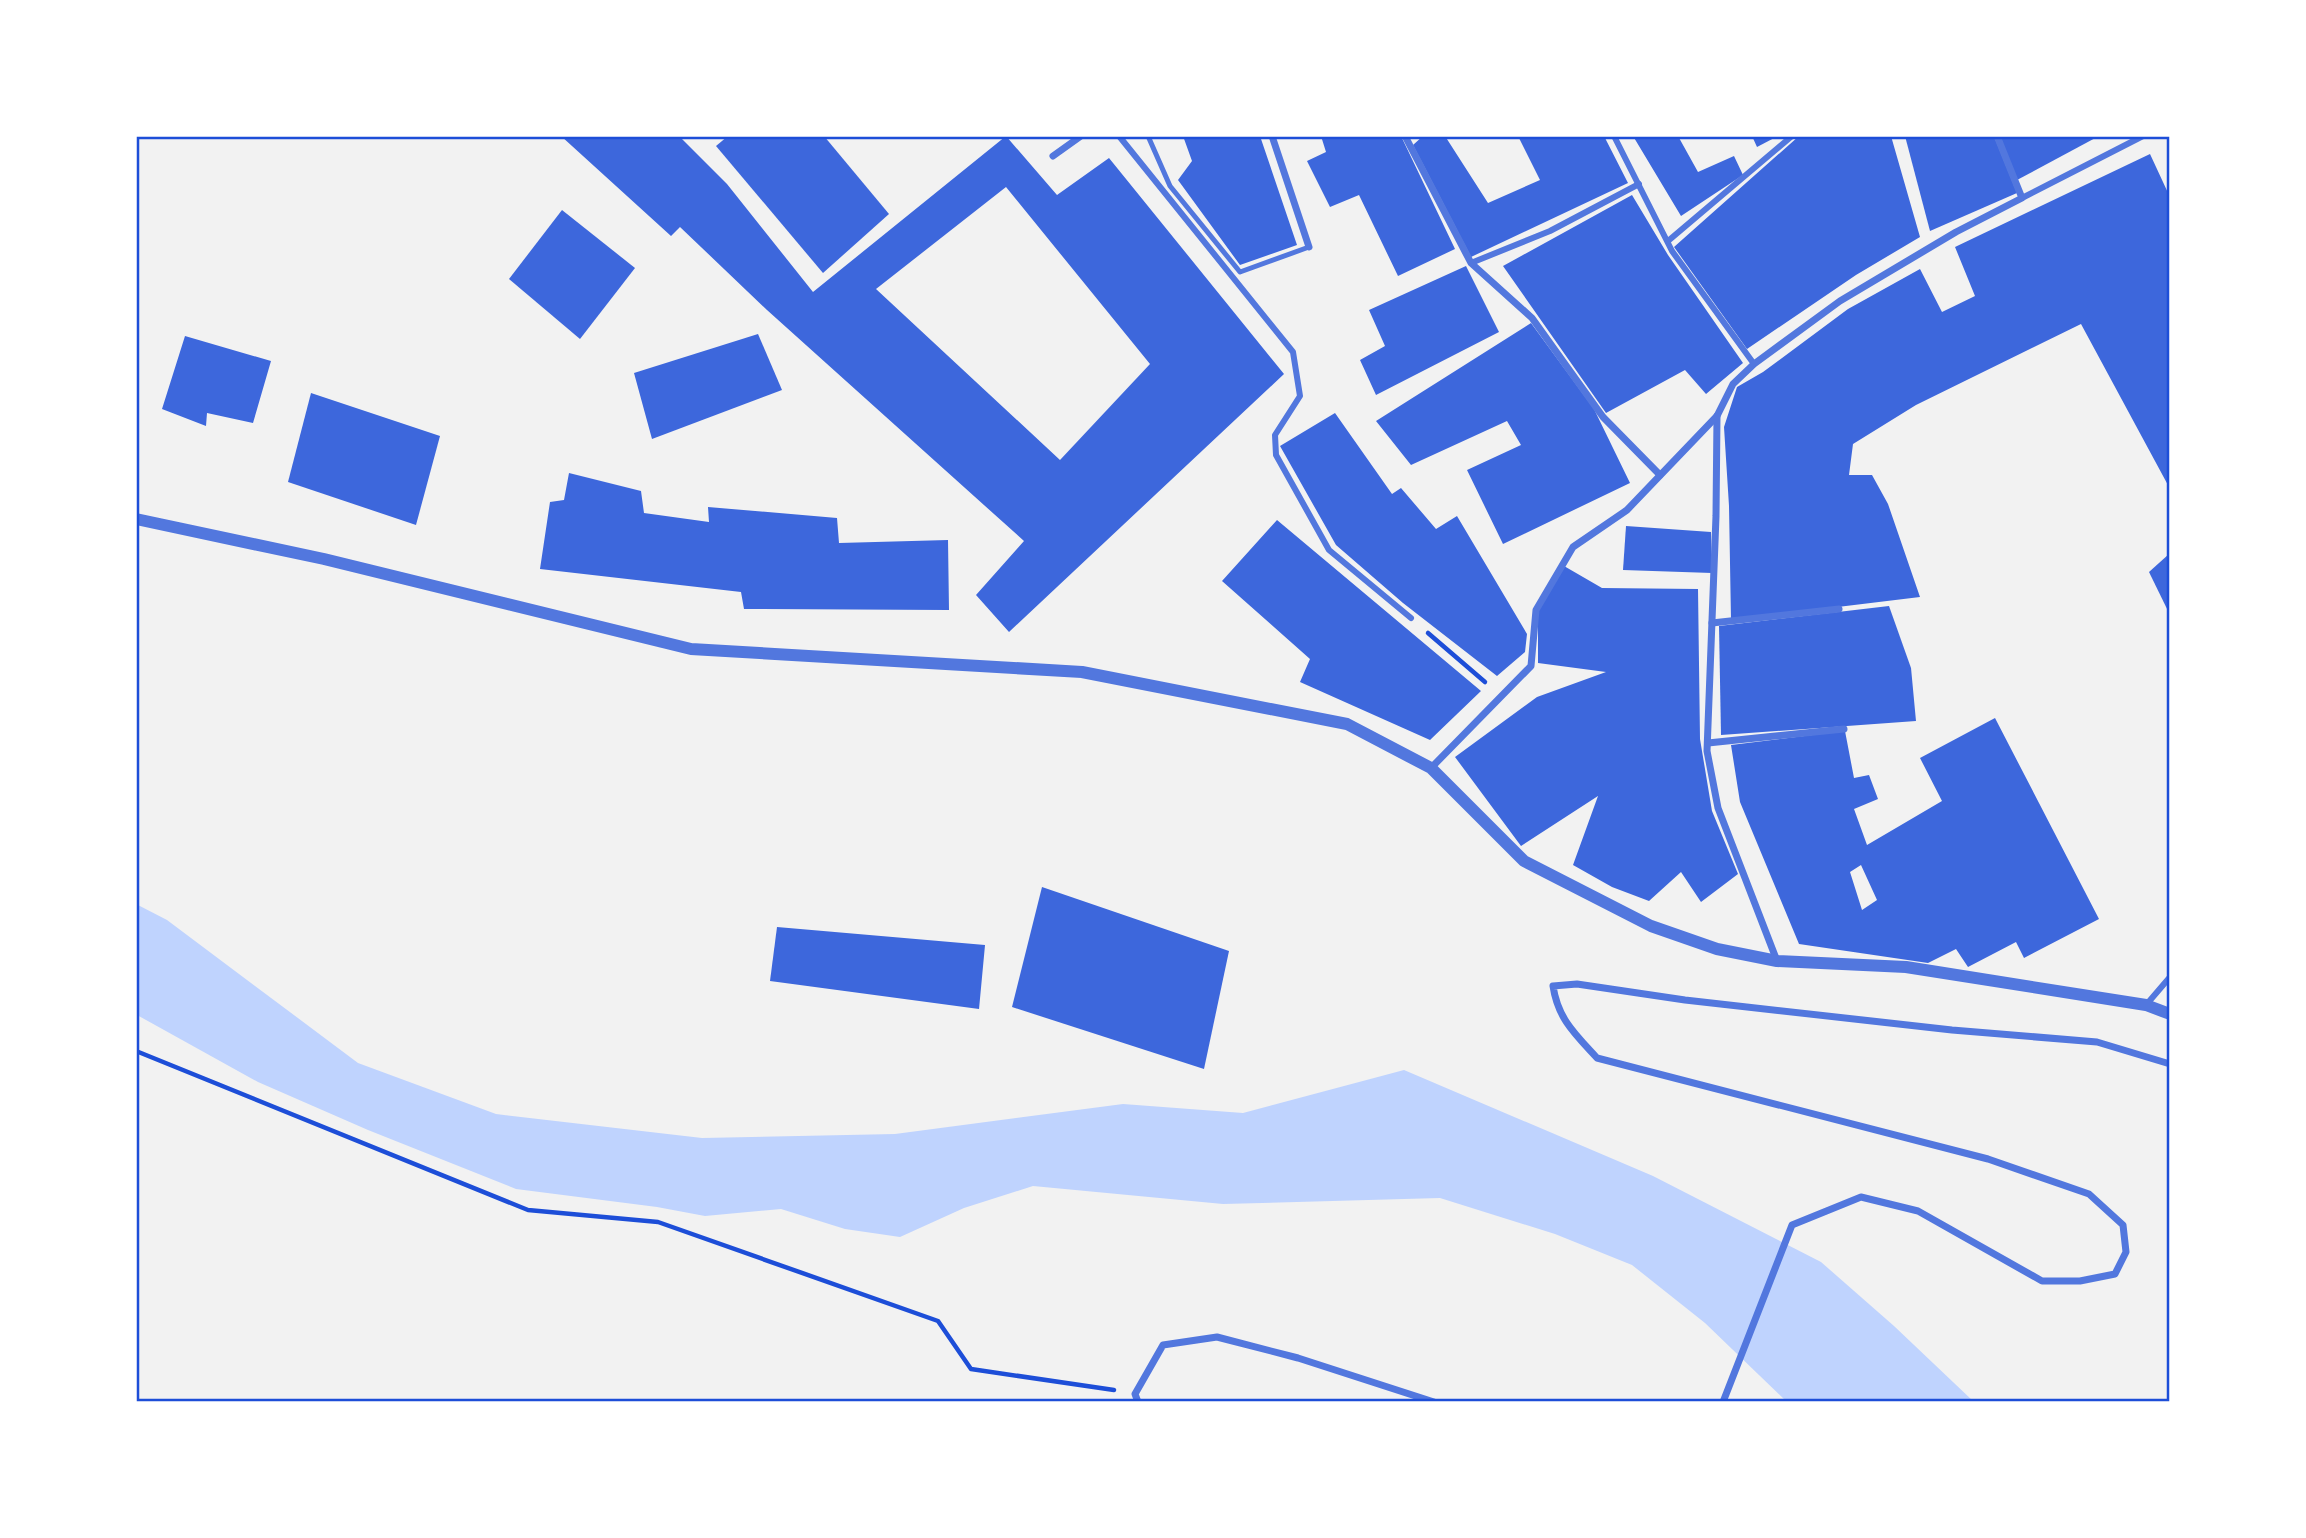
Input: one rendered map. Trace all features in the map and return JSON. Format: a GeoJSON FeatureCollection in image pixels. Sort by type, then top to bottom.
{"type":"FeatureCollection","features":[{"type":"Feature","properties":{"kind":"street"},"geometry":{"type":"LineString","coordinates":[[1053,156],[1081,136]]}},
{"type":"Feature","properties":{"kind":"street"},"geometry":{"type":"LineString","coordinates":[[1119,136],[1293,352],[1300,396],[1275,435],[1276,455],[1329,550],[1410,618]]}},
{"type":"Feature","properties":{"kind":"street"},"geometry":{"type":"LineString","coordinates":[[1272,136],[1309,247]]}},
{"type":"Feature","properties":{"kind":"street"},"geometry":{"type":"LineString","coordinates":[[1405,136],[1471,263],[1532,318],[1603,417],[1660,474]]}},
{"type":"Feature","properties":{"kind":"street"},"geometry":{"type":"LineString","coordinates":[[1614,136],[1672,251],[1754,364]]}},
{"type":"Feature","properties":{"kind":"street"},"geometry":{"type":"LineString","coordinates":[[1668,241],[1792,136]]}},
{"type":"Feature","properties":{"kind":"street"},"geometry":{"type":"LineString","coordinates":[[1997,136],[2022,198]]}},
{"type":"Feature","properties":{"kind":"street"},"geometry":{"type":"LineString","coordinates":[[1431,768],[1531,666],[1536,610],[1573,547],[1627,510],[1717,416],[1733,384],[1754,364],[1840,300],[1956,232],[2143,136]]}},
{"type":"Feature","properties":{"kind":"street"},"geometry":{"type":"LineString","coordinates":[[1471,263],[1550,231],[1639,184]]}},
{"type":"Feature","properties":{"kind":"street"},"geometry":{"type":"LineString","coordinates":[[1717,416],[1707,751],[1718,808],[1777,961]]}},
{"type":"Feature","properties":{"kind":"street"},"geometry":{"type":"LineString","coordinates":[[136,519],[324,559],[691,649],[1082,671],[1347,724],[1431,768],[1524,860],[1651,926],[1717,949],[1777,961],[1906,967],[2146,1005],[2169,1014]]}},
{"type":"Feature","properties":{"kind":"street"},"geometry":{"type":"LineString","coordinates":[[1712,623],[1839,609]]}},
{"type":"Feature","properties":{"kind":"street"},"geometry":{"type":"LineString","coordinates":[[1708,743],[1844,730]]}},
{"type":"Feature","properties":{"kind":"street"},"geometry":{"type":"LineString","coordinates":[[2146,1005],[2169,976]]}},
{"type":"Feature","properties":{"kind":"street"},"geometry":{"type":"LineString","coordinates":[[1723,1402],[1791,1225],[1861,1197],[1918,1211],[2042,1281],[2080,1281],[2115,1273],[2126,1252],[2123,1225],[2089,1194],[1988,1159],[1597,1058],[1570,1029],[1556,1006],[1553,986],[1577,984],[1952,1030],[2096,1042],[2169,1064]]}},
{"type":"Feature","properties":{"kind":"street"},"geometry":{"type":"LineString","coordinates":[[1137,1398],[1163,1345],[1217,1337],[1298,1358],[1434,1402]]}},
{"type":"Feature","properties":{"kind":"lane"},"geometry":{"type":"LineString","coordinates":[[1148,136],[1170,186],[1240,272],[1309,247]]}},
{"type":"Feature","properties":{"kind":"path"},"geometry":{"type":"LineString","coordinates":[[1410,618],[1502,696]]}},
{"type":"Feature","properties":{"kind":"path"},"geometry":{"type":"LineString","coordinates":[[136,1051],[528,1210],[658,1222],[938,1321],[971,1369],[1137,1398]]}},
{"type":"Feature","properties":{"kind":"water"},"geometry":{"type":"Polygon","coordinates":[[[136,904],[167,920],[358,1063],[496,1114],[702,1138],[895,1134],[1123,1104],[1243,1113],[1404,1070],[1653,1176],[1821,1262],[1973,1401],[1786,1401],[1705,1323],[1632,1265],[1555,1234],[1440,1198],[1223,1204],[1033,1186],[964,1208],[900,1237],[845,1229],[781,1209],[705,1216],[657,1207],[516,1189],[368,1130],[258,1082],[137,1015],[136,904]]]}},
{"type":"Feature","properties":{"kind":"building"},"geometry":{"type":"Polygon","coordinates":[[[561,136],[679,136],[727,184],[813,292],[1006,136],[1057,195],[1109,158],[1284,374],[1009,632],[976,595],[1024,541],[767,310],[680,227],[671,236],[561,136]],[[1006,187],[876,289],[1060,460],[1150,364],[1006,187]]]}},
{"type":"Feature","properties":{"kind":"building"},"geometry":{"type":"Polygon","coordinates":[[[728,136],[824,136],[889,214],[823,273],[716,146],[728,136]]]}},
{"type":"Feature","properties":{"kind":"building"},"geometry":{"type":"Polygon","coordinates":[[[1183,136],[1260,136],[1297,245],[1240,265],[1178,180],[1192,161],[1183,136]]]}},
{"type":"Feature","properties":{"kind":"building"},"geometry":{"type":"Polygon","coordinates":[[[1321,136],[1401,136],[1455,249],[1398,276],[1359,195],[1330,207],[1307,161],[1326,152],[1321,136]]]}},
{"type":"Feature","properties":{"kind":"building"},"geometry":{"type":"Polygon","coordinates":[[[1423,136],[1445,136],[1488,203],[1540,180],[1518,136],[1604,136],[1628,183],[1471,257],[1413,145],[1423,136]]]}},
{"type":"Feature","properties":{"kind":"building"},"geometry":{"type":"Polygon","coordinates":[[[1633,136],[1678,136],[1698,172],[1734,156],[1743,175],[1681,216],[1633,136]]]}},
{"type":"Feature","properties":{"kind":"building"},"geometry":{"type":"Polygon","coordinates":[[[1752,136],[1778,136],[1757,147],[1752,136]]]}},
{"type":"Feature","properties":{"kind":"building"},"geometry":{"type":"Polygon","coordinates":[[[1799,136],[1891,136],[1920,237],[1856,275],[1747,349],[1674,247],[1799,136]]]}},
{"type":"Feature","properties":{"kind":"building"},"geometry":{"type":"Polygon","coordinates":[[[1905,136],[1994,136],[2017,193],[1930,231],[1905,136]]]}},
{"type":"Feature","properties":{"kind":"building"},"geometry":{"type":"Polygon","coordinates":[[[2000,136],[2099,136],[2017,180],[2000,136]]]}},
{"type":"Feature","properties":{"kind":"building"},"geometry":{"type":"Polygon","coordinates":[[[2150,154],[2169,195],[2169,487],[2081,324],[1916,405],[1853,444],[1849,475],[1872,475],[1888,504],[1920,597],[1731,620],[1729,506],[1724,427],[1737,387],[1763,372],[1848,309],[1920,269],[1942,312],[1975,296],[1955,247],[2150,154]]]}},
{"type":"Feature","properties":{"kind":"building"},"geometry":{"type":"Polygon","coordinates":[[[1632,195],[1668,255],[1743,363],[1706,394],[1685,370],[1606,413],[1503,266],[1632,195]]]}},
{"type":"Feature","properties":{"kind":"building"},"geometry":{"type":"Polygon","coordinates":[[[562,210],[635,268],[580,339],[509,279],[562,210]]]}},
{"type":"Feature","properties":{"kind":"building"},"geometry":{"type":"Polygon","coordinates":[[[1466,266],[1499,332],[1376,395],[1360,360],[1385,346],[1369,310],[1466,266]]]}},
{"type":"Feature","properties":{"kind":"building"},"geometry":{"type":"Polygon","coordinates":[[[1531,323],[1594,409],[1630,483],[1503,544],[1467,470],[1521,445],[1507,421],[1411,465],[1376,421],[1531,323]]]}},
{"type":"Feature","properties":{"kind":"building"},"geometry":{"type":"Polygon","coordinates":[[[758,334],[782,390],[652,439],[634,373],[758,334]]]}},
{"type":"Feature","properties":{"kind":"building"},"geometry":{"type":"Polygon","coordinates":[[[185,336],[271,361],[253,423],[207,413],[206,426],[162,409],[185,336]]]}},
{"type":"Feature","properties":{"kind":"building"},"geometry":{"type":"Polygon","coordinates":[[[311,393],[440,436],[416,525],[288,482],[311,393]]]}},
{"type":"Feature","properties":{"kind":"building"},"geometry":{"type":"Polygon","coordinates":[[[1335,413],[1392,494],[1401,488],[1436,529],[1457,516],[1527,634],[1525,652],[1497,676],[1403,603],[1336,545],[1280,446],[1335,413]]]}},
{"type":"Feature","properties":{"kind":"building"},"geometry":{"type":"Polygon","coordinates":[[[569,473],[641,491],[644,513],[709,522],[708,507],[837,518],[839,543],[948,540],[949,610],[744,609],[741,592],[540,569],[550,502],[564,500],[569,473]]]}},
{"type":"Feature","properties":{"kind":"building"},"geometry":{"type":"Polygon","coordinates":[[[1277,520],[1481,691],[1430,740],[1300,682],[1310,659],[1222,581],[1277,520]]]}},
{"type":"Feature","properties":{"kind":"building"},"geometry":{"type":"Polygon","coordinates":[[[1626,526],[1711,532],[1712,573],[1623,570],[1626,526]]]}},
{"type":"Feature","properties":{"kind":"building"},"geometry":{"type":"Polygon","coordinates":[[[2169,554],[2169,613],[2149,572],[2169,554]]]}},
{"type":"Feature","properties":{"kind":"building"},"geometry":{"type":"Polygon","coordinates":[[[1564,566],[1602,588],[1698,589],[1700,739],[1712,811],[1738,874],[1701,902],[1681,872],[1649,901],[1612,887],[1573,865],[1598,796],[1521,846],[1455,757],[1537,697],[1606,672],[1538,663],[1538,609],[1564,566]]]}},
{"type":"Feature","properties":{"kind":"building"},"geometry":{"type":"Polygon","coordinates":[[[1889,606],[1911,668],[1916,721],[1721,735],[1719,626],[1889,606]]]}},
{"type":"Feature","properties":{"kind":"building"},"geometry":{"type":"Polygon","coordinates":[[[1995,718],[2099,919],[2024,958],[2016,942],[1968,967],[1956,949],[1928,963],[1799,944],[1740,802],[1731,745],[1845,731],[1854,778],[1869,775],[1878,799],[1854,809],[1867,845],[1942,801],[1920,758],[1995,718]],[[1861,865],[1850,872],[1862,910],[1877,900],[1861,865]]]}},
{"type":"Feature","properties":{"kind":"building"},"geometry":{"type":"Polygon","coordinates":[[[1042,887],[1229,951],[1204,1069],[1012,1007],[1042,887]]]}},
{"type":"Feature","properties":{"kind":"building"},"geometry":{"type":"Polygon","coordinates":[[[777,927],[985,945],[979,1009],[770,981],[777,927]]]}}]}
